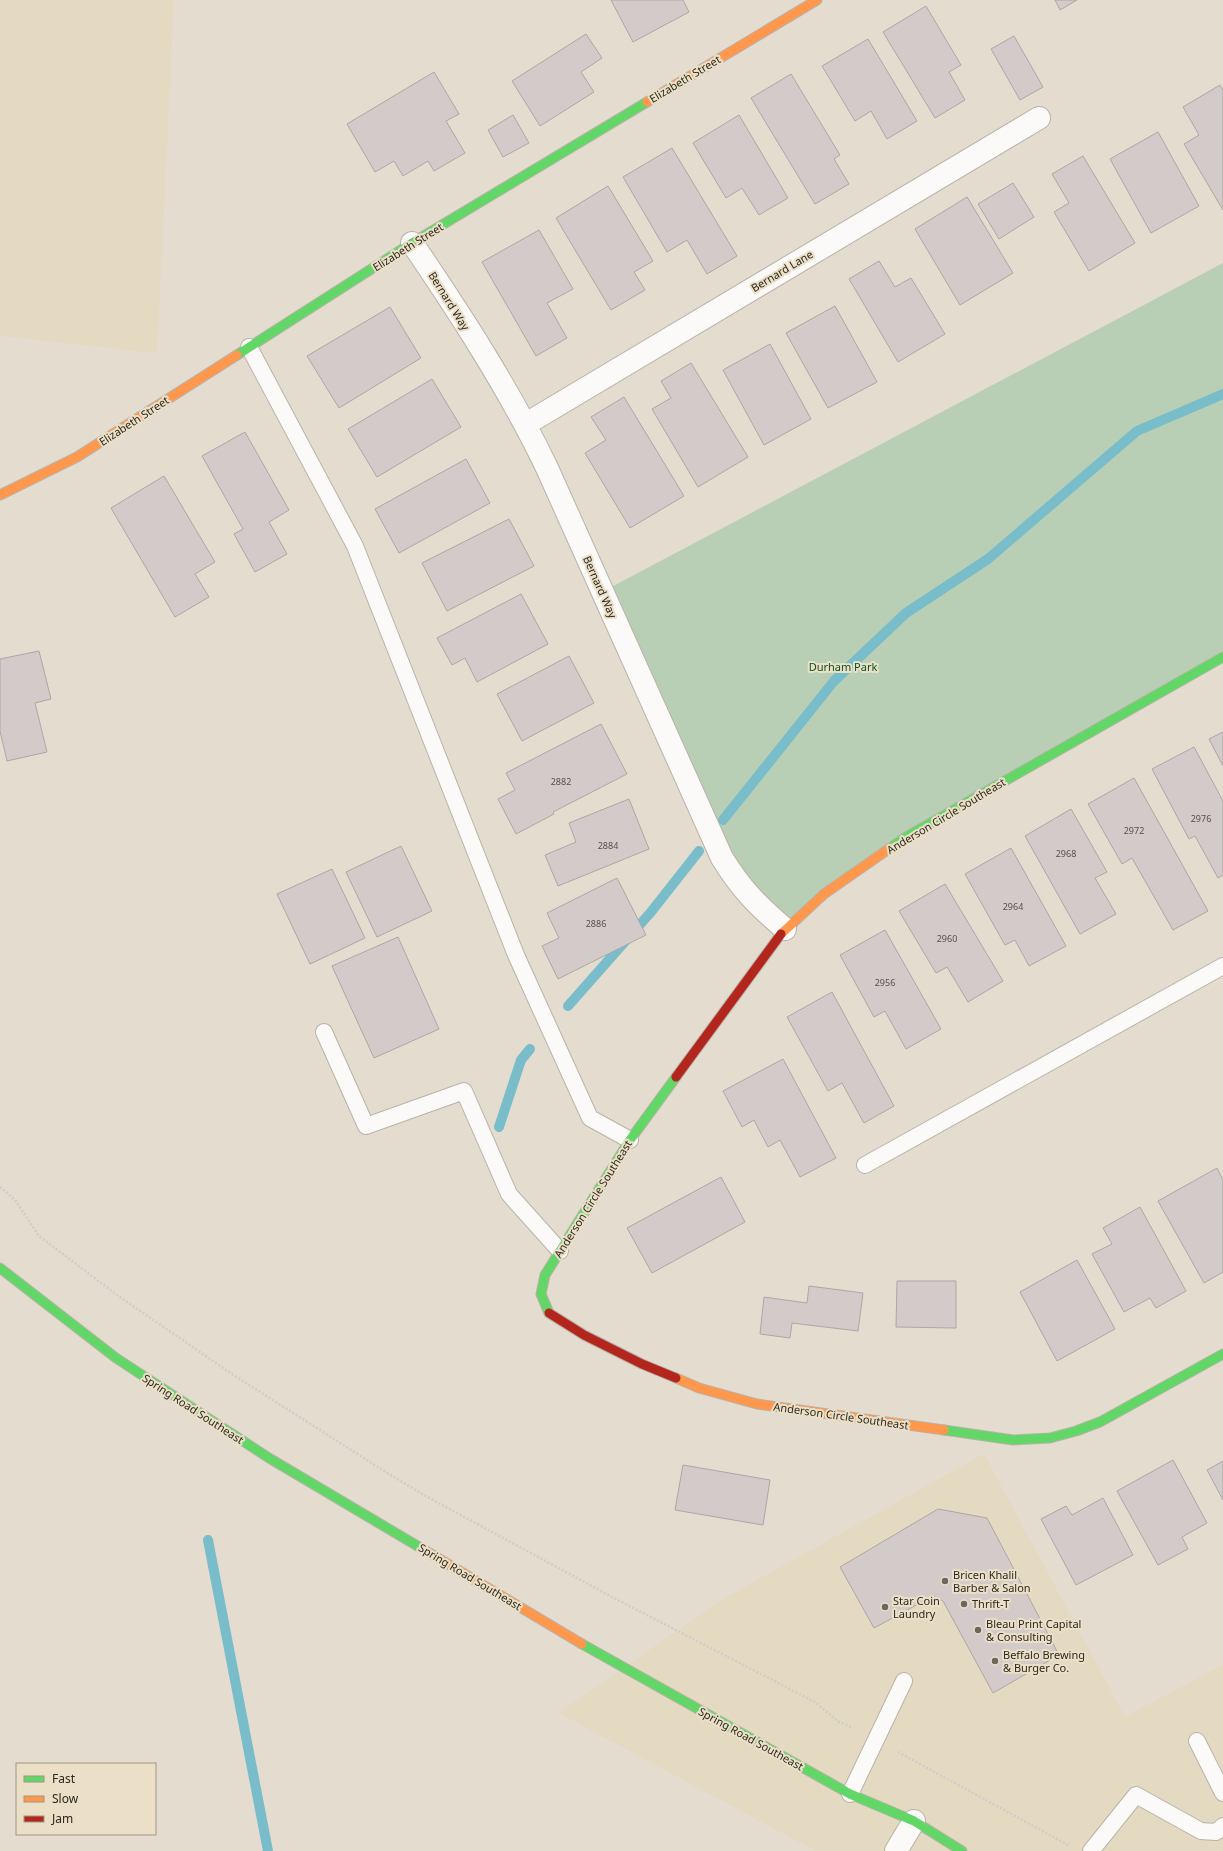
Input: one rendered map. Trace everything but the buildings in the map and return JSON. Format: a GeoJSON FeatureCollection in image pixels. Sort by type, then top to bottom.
{"type":"FeatureCollection","features":[{"type":"Feature","properties":{"kind":"street","name":"Elizabeth Street"},"geometry":{"type":"LineString","coordinates":[[0,495],[78,457],[412,243],[817,0]]}},
{"type":"Feature","properties":{"kind":"street","name":"Bernard Lane"},"geometry":{"type":"LineString","coordinates":[[526,424],[1038,118]]}},
{"type":"Feature","properties":{"kind":"street","name":"Bernard Way"},"geometry":{"type":"LineString","coordinates":[[412,243],[436,278],[526,424],[722,858],[737,883],[755,904],[785,930]]}},
{"type":"Feature","properties":{"kind":"street","name":"Anderson Circle Southeast"},"geometry":{"type":"LineString","coordinates":[[1223,657],[906,837],[824,894],[785,930],[630,1140],[560,1251],[546,1275],[540,1294],[549,1314],[584,1335],[642,1364],[699,1388],[757,1404],[1013,1440],[1050,1438],[1076,1431],[1100,1422],[1223,1354]]}},
{"type":"Feature","properties":{"kind":"street","name":"Spring Road Southeast"},"geometry":{"type":"LineString","coordinates":[[0,1268],[116,1358],[269,1458],[570,1637],[850,1794],[914,1821],[952,1849]]}},
{"type":"Feature","properties":{"kind":"street"},"geometry":{"type":"LineString","coordinates":[[896,1851],[914,1821]]}},
{"type":"Feature","properties":{"kind":"lane"},"geometry":{"type":"LineString","coordinates":[[249,347],[355,546],[516,955],[590,1118],[630,1140]]}},
{"type":"Feature","properties":{"kind":"lane"},"geometry":{"type":"LineString","coordinates":[[865,1165],[1223,966]]}},
{"type":"Feature","properties":{"kind":"lane"},"geometry":{"type":"LineString","coordinates":[[324,1032],[366,1126],[464,1091],[509,1194],[560,1251]]}},
{"type":"Feature","properties":{"kind":"lane"},"geometry":{"type":"LineString","coordinates":[[850,1794],[904,1681]]}},
{"type":"Feature","properties":{"kind":"lane"},"geometry":{"type":"LineString","coordinates":[[1197,1741],[1223,1793]]}},
{"type":"Feature","properties":{"kind":"lane"},"geometry":{"type":"LineString","coordinates":[[1091,1851],[1136,1795],[1201,1831],[1216,1832],[1223,1826]]}},
{"type":"Feature","properties":{"kind":"path"},"geometry":{"type":"LineString","coordinates":[[0,1187],[15,1200],[39,1236],[117,1295],[232,1374],[385,1472],[433,1500],[585,1582],[815,1702],[839,1722],[876,1739],[1072,1848]]}},
{"type":"Feature","properties":{"kind":"shaded area"},"geometry":{"type":"Polygon","coordinates":[[[0,0],[174,0],[157,353],[0,336],[0,0]]]}},
{"type":"Feature","properties":{"kind":"shaded area"},"geometry":{"type":"Polygon","coordinates":[[[984,1454],[1125,1717],[1223,1665],[1223,1851],[816,1851],[559,1713],[720,1601],[984,1454]]]}},
{"type":"Feature","properties":{"kind":"green space","name":"Durham Park"},"geometry":{"type":"Polygon","coordinates":[[[1223,263],[1223,657],[906,837],[785,929],[755,904],[602,592],[1223,263]]]}},
{"type":"Feature","properties":{"kind":"waterway"},"geometry":{"type":"LineString","coordinates":[[723,820],[834,681],[906,613],[988,559],[1137,431],[1223,394]]}},
{"type":"Feature","properties":{"kind":"waterway"},"geometry":{"type":"LineString","coordinates":[[568,1006],[651,912],[699,851]]}},
{"type":"Feature","properties":{"kind":"waterway"},"geometry":{"type":"LineString","coordinates":[[499,1127],[521,1060],[530,1049]]}},
{"type":"Feature","properties":{"kind":"waterway"},"geometry":{"type":"LineString","coordinates":[[208,1540],[268,1851]]}},
{"type":"Feature","properties":{"kind":"traffic: fast"},"geometry":{"type":"LineString","coordinates":[[237,355],[412,243],[647,102]]}},
{"type":"Feature","properties":{"kind":"traffic: fast"},"geometry":{"type":"LineString","coordinates":[[890,848],[906,837],[1223,657]]}},
{"type":"Feature","properties":{"kind":"traffic: fast"},"geometry":{"type":"LineString","coordinates":[[549,1313],[541,1294],[545,1275],[630,1140],[676,1077]]}},
{"type":"Feature","properties":{"kind":"traffic: fast"},"geometry":{"type":"LineString","coordinates":[[0,1268],[116,1358],[269,1458],[426,1551]]}},
{"type":"Feature","properties":{"kind":"traffic: fast"},"geometry":{"type":"LineString","coordinates":[[944,1430],[1013,1440],[1050,1438],[1076,1431],[1100,1422],[1223,1354]]}},
{"type":"Feature","properties":{"kind":"traffic: fast"},"geometry":{"type":"LineString","coordinates":[[582,1644],[850,1794],[914,1821],[962,1851]]}},
{"type":"Feature","properties":{"kind":"traffic: slow"},"geometry":{"type":"LineString","coordinates":[[647,102],[817,0]]}},
{"type":"Feature","properties":{"kind":"traffic: slow"},"geometry":{"type":"LineString","coordinates":[[0,495],[77,457],[237,355]]}},
{"type":"Feature","properties":{"kind":"traffic: slow"},"geometry":{"type":"LineString","coordinates":[[781,934],[824,894],[890,848]]}},
{"type":"Feature","properties":{"kind":"traffic: slow"},"geometry":{"type":"LineString","coordinates":[[676,1378],[699,1388],[757,1404],[944,1430]]}},
{"type":"Feature","properties":{"kind":"traffic: slow"},"geometry":{"type":"LineString","coordinates":[[426,1551],[582,1644]]}},
{"type":"Feature","properties":{"kind":"traffic: jam"},"geometry":{"type":"LineString","coordinates":[[676,1077],[781,934]]}},
{"type":"Feature","properties":{"kind":"traffic: jam"},"geometry":{"type":"LineString","coordinates":[[549,1313],[584,1335],[642,1364],[676,1378]]}},
{"type":"Feature","properties":{"kind":"place","name":"Bricen Khalil Barber & Salon"},"geometry":{"type":"Point","coordinates":[945,1581]}},
{"type":"Feature","properties":{"kind":"place","name":"Thrift-T"},"geometry":{"type":"Point","coordinates":[964,1604]}},
{"type":"Feature","properties":{"kind":"place","name":"Star Coin Laundry"},"geometry":{"type":"Point","coordinates":[885,1607]}},
{"type":"Feature","properties":{"kind":"place","name":"Bleau Print Capital & Consulting"},"geometry":{"type":"Point","coordinates":[978,1630]}},
{"type":"Feature","properties":{"kind":"place","name":"Beffalo Brewing & Burger Co."},"geometry":{"type":"Point","coordinates":[995,1661]}}]}
